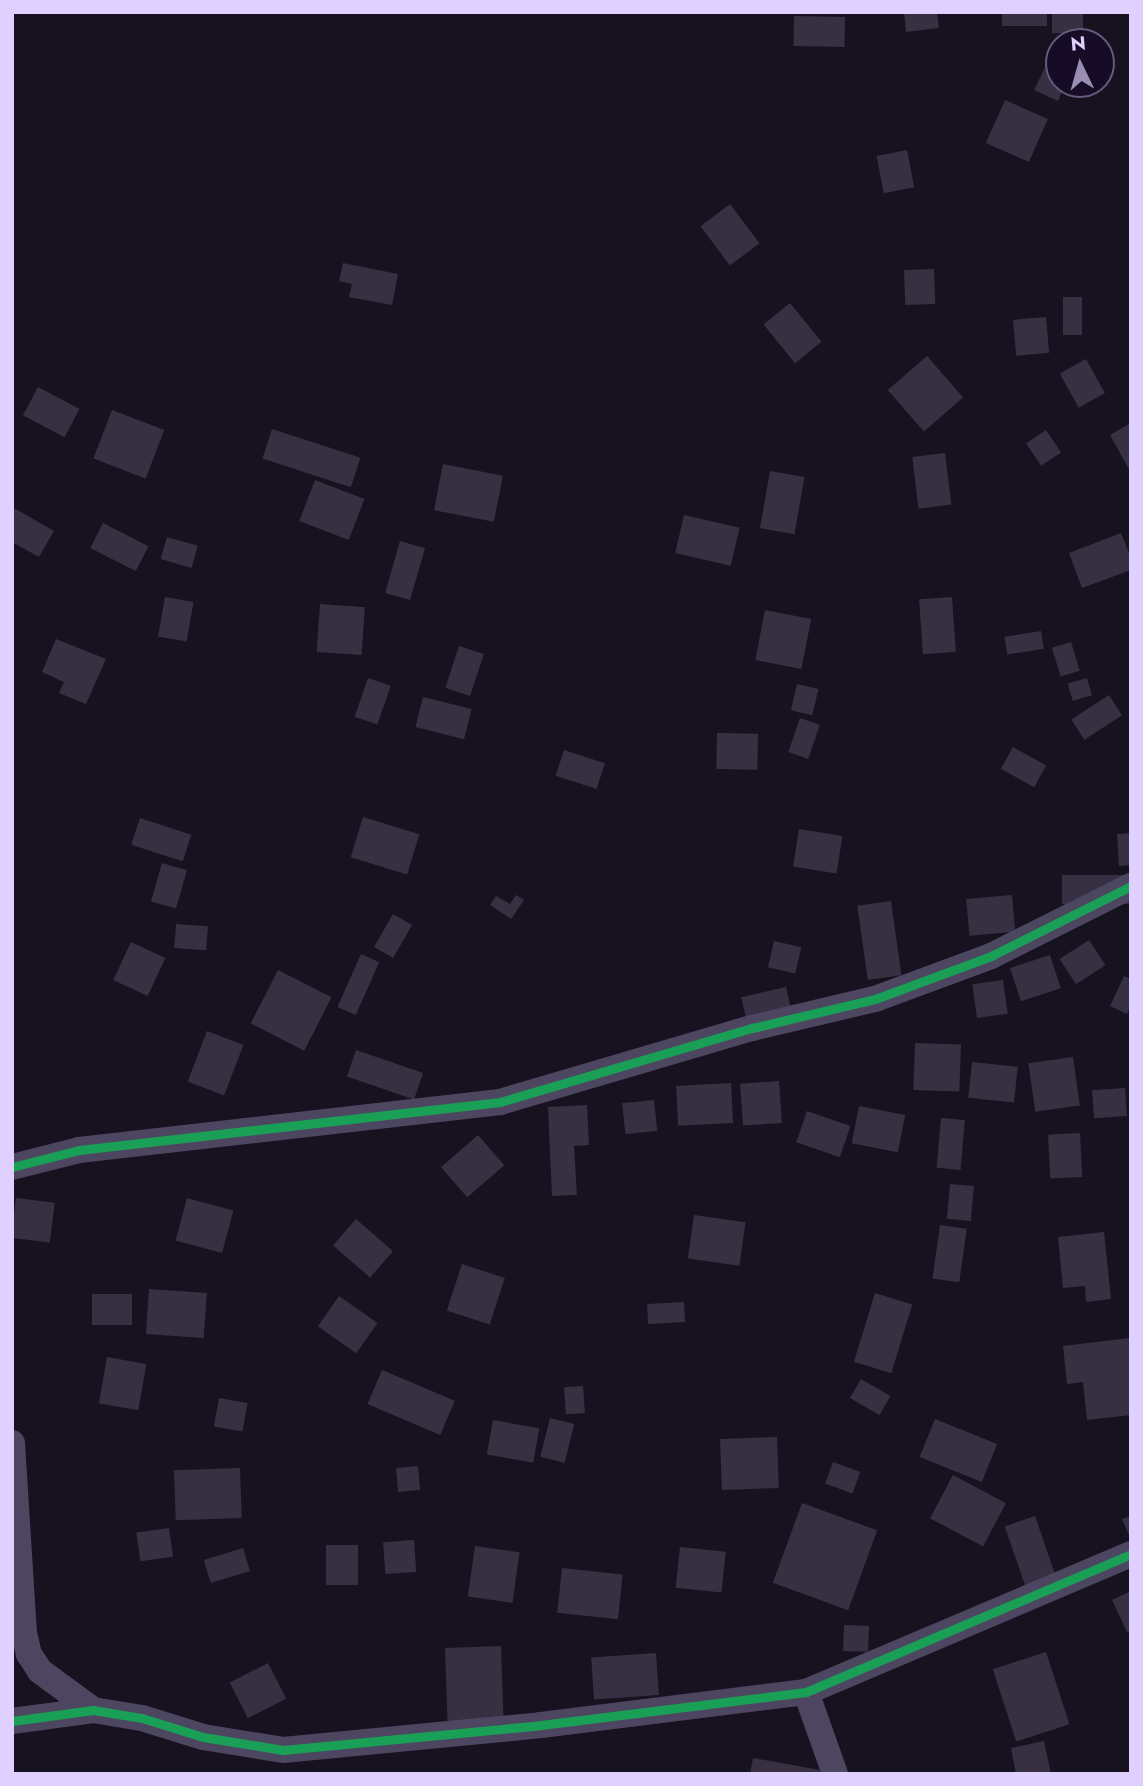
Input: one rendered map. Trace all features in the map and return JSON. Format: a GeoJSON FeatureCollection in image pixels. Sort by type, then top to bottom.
{"type":"FeatureCollection","features":[{"type":"Feature","properties":{"kind":"street"},"geometry":{"type":"LineString","coordinates":[[12,1167],[79,1150],[500,1102],[752,1028],[875,999],[991,956],[1131,887]]}},
{"type":"Feature","properties":{"kind":"street"},"geometry":{"type":"LineString","coordinates":[[12,1443],[24,1633],[29,1654],[40,1671],[93,1710]]}},
{"type":"Feature","properties":{"kind":"street"},"geometry":{"type":"LineString","coordinates":[[12,1721],[93,1710],[142,1718],[203,1737],[283,1750],[541,1725],[806,1692],[1131,1554]]}},
{"type":"Feature","properties":{"kind":"street"},"geometry":{"type":"LineString","coordinates":[[806,1692],[835,1774]]}},
{"type":"Feature","properties":{"kind":"building"},"geometry":{"type":"Polygon","coordinates":[[[904,12],[937,12],[939,28],[906,32],[904,12]]]}},
{"type":"Feature","properties":{"kind":"building"},"geometry":{"type":"Polygon","coordinates":[[[1002,12],[1047,12],[1047,26],[1002,26],[1002,12]]]}},
{"type":"Feature","properties":{"kind":"building"},"geometry":{"type":"Polygon","coordinates":[[[1052,12],[1083,12],[1083,28],[1052,28],[1052,12]]]}},
{"type":"Feature","properties":{"kind":"building"},"geometry":{"type":"Polygon","coordinates":[[[794,16],[845,17],[844,47],[793,46],[794,16]]]}},
{"type":"Feature","properties":{"kind":"building"},"geometry":{"type":"Polygon","coordinates":[[[1045,67],[1045,95],[1034,90],[1045,67]]]}},
{"type":"Feature","properties":{"kind":"building"},"geometry":{"type":"Polygon","coordinates":[[[1005,100],[1048,119],[1029,162],[986,143],[1005,100]]]}},
{"type":"Feature","properties":{"kind":"building"},"geometry":{"type":"Polygon","coordinates":[[[907,150],[914,187],[884,193],[877,156],[907,150]]]}},
{"type":"Feature","properties":{"kind":"building"},"geometry":{"type":"Polygon","coordinates":[[[730,204],[759,243],[730,265],[700,226],[730,204]]]}},
{"type":"Feature","properties":{"kind":"building"},"geometry":{"type":"Polygon","coordinates":[[[343,263],[398,274],[392,305],[349,297],[352,284],[339,281],[343,263]]]}},
{"type":"Feature","properties":{"kind":"building"},"geometry":{"type":"Polygon","coordinates":[[[934,269],[935,304],[905,305],[904,270],[934,269]]]}},
{"type":"Feature","properties":{"kind":"building"},"geometry":{"type":"Polygon","coordinates":[[[1063,297],[1082,297],[1082,335],[1063,335],[1063,297]]]}},
{"type":"Feature","properties":{"kind":"building"},"geometry":{"type":"Polygon","coordinates":[[[790,303],[821,342],[795,363],[764,324],[790,303]]]}},
{"type":"Feature","properties":{"kind":"building"},"geometry":{"type":"Polygon","coordinates":[[[1046,317],[1049,353],[1016,356],[1013,320],[1046,317]]]}},
{"type":"Feature","properties":{"kind":"building"},"geometry":{"type":"Polygon","coordinates":[[[927,356],[963,398],[924,432],[888,390],[927,356]]]}},
{"type":"Feature","properties":{"kind":"building"},"geometry":{"type":"Polygon","coordinates":[[[1086,359],[1105,393],[1079,408],[1060,374],[1086,359]]]}},
{"type":"Feature","properties":{"kind":"building"},"geometry":{"type":"Polygon","coordinates":[[[38,387],[79,409],[64,437],[23,415],[38,387]]]}},
{"type":"Feature","properties":{"kind":"building"},"geometry":{"type":"Polygon","coordinates":[[[112,410],[164,430],[146,479],[93,459],[112,410]]]}},
{"type":"Feature","properties":{"kind":"building"},"geometry":{"type":"Polygon","coordinates":[[[1131,423],[1131,473],[1110,435],[1131,423]]]}},
{"type":"Feature","properties":{"kind":"building"},"geometry":{"type":"Polygon","coordinates":[[[272,429],[360,458],[351,487],[262,458],[272,429]]]}},
{"type":"Feature","properties":{"kind":"building"},"geometry":{"type":"Polygon","coordinates":[[[1046,430],[1061,452],[1041,466],[1026,443],[1046,430]]]}},
{"type":"Feature","properties":{"kind":"building"},"geometry":{"type":"Polygon","coordinates":[[[945,453],[951,505],[919,509],[912,457],[945,453]]]}},
{"type":"Feature","properties":{"kind":"building"},"geometry":{"type":"Polygon","coordinates":[[[443,464],[503,476],[494,522],[434,510],[443,464]]]}},
{"type":"Feature","properties":{"kind":"building"},"geometry":{"type":"Polygon","coordinates":[[[770,471],[804,477],[794,534],[760,528],[770,471]]]}},
{"type":"Feature","properties":{"kind":"building"},"geometry":{"type":"Polygon","coordinates":[[[315,480],[364,499],[349,540],[299,521],[315,480]]]}},
{"type":"Feature","properties":{"kind":"building"},"geometry":{"type":"Polygon","coordinates":[[[12,507],[54,531],[39,557],[12,542],[12,507]]]}},
{"type":"Feature","properties":{"kind":"building"},"geometry":{"type":"Polygon","coordinates":[[[684,515],[740,528],[731,566],[675,553],[684,515]]]}},
{"type":"Feature","properties":{"kind":"building"},"geometry":{"type":"Polygon","coordinates":[[[103,523],[148,546],[136,571],[90,548],[103,523]]]}},
{"type":"Feature","properties":{"kind":"building"},"geometry":{"type":"Polygon","coordinates":[[[1121,533],[1131,558],[1131,570],[1082,588],[1069,553],[1121,533]]]}},
{"type":"Feature","properties":{"kind":"building"},"geometry":{"type":"Polygon","coordinates":[[[167,537],[198,546],[191,568],[161,559],[167,537]]]}},
{"type":"Feature","properties":{"kind":"building"},"geometry":{"type":"Polygon","coordinates":[[[400,541],[425,548],[410,600],[385,593],[400,541]]]}},
{"type":"Feature","properties":{"kind":"building"},"geometry":{"type":"Polygon","coordinates":[[[165,597],[194,602],[187,641],[158,636],[165,597]]]}},
{"type":"Feature","properties":{"kind":"building"},"geometry":{"type":"Polygon","coordinates":[[[952,597],[956,652],[923,654],[919,599],[952,597]]]}},
{"type":"Feature","properties":{"kind":"building"},"geometry":{"type":"Polygon","coordinates":[[[320,604],[365,607],[362,655],[317,652],[320,604]]]}},
{"type":"Feature","properties":{"kind":"building"},"geometry":{"type":"Polygon","coordinates":[[[765,610],[811,619],[801,669],[755,660],[765,610]]]}},
{"type":"Feature","properties":{"kind":"building"},"geometry":{"type":"Polygon","coordinates":[[[1041,631],[1044,649],[1007,655],[1004,637],[1041,631]]]}},
{"type":"Feature","properties":{"kind":"building"},"geometry":{"type":"Polygon","coordinates":[[[56,639],[106,659],[86,704],[59,693],[64,682],[42,672],[56,639]]]}},
{"type":"Feature","properties":{"kind":"building"},"geometry":{"type":"Polygon","coordinates":[[[1071,642],[1080,671],[1061,677],[1052,648],[1071,642]]]}},
{"type":"Feature","properties":{"kind":"building"},"geometry":{"type":"Polygon","coordinates":[[[459,646],[484,654],[470,696],[445,688],[459,646]]]}},
{"type":"Feature","properties":{"kind":"building"},"geometry":{"type":"Polygon","coordinates":[[[368,678],[391,686],[377,725],[355,717],[368,678]]]}},
{"type":"Feature","properties":{"kind":"building"},"geometry":{"type":"Polygon","coordinates":[[[1087,678],[1092,695],[1073,701],[1068,684],[1087,678]]]}},
{"type":"Feature","properties":{"kind":"building"},"geometry":{"type":"Polygon","coordinates":[[[797,684],[818,689],[812,715],[791,710],[797,684]]]}},
{"type":"Feature","properties":{"kind":"building"},"geometry":{"type":"Polygon","coordinates":[[[1109,695],[1122,715],[1084,740],[1071,720],[1109,695]]]}},
{"type":"Feature","properties":{"kind":"building"},"geometry":{"type":"Polygon","coordinates":[[[423,697],[472,709],[464,739],[416,727],[423,697]]]}},
{"type":"Feature","properties":{"kind":"building"},"geometry":{"type":"Polygon","coordinates":[[[800,718],[820,725],[808,759],[788,752],[800,718]]]}},
{"type":"Feature","properties":{"kind":"building"},"geometry":{"type":"Polygon","coordinates":[[[717,733],[758,734],[757,770],[716,769],[717,733]]]}},
{"type":"Feature","properties":{"kind":"building"},"geometry":{"type":"Polygon","coordinates":[[[1013,747],[1046,765],[1034,787],[1001,769],[1013,747]]]}},
{"type":"Feature","properties":{"kind":"building"},"geometry":{"type":"Polygon","coordinates":[[[564,750],[605,763],[597,789],[556,776],[564,750]]]}},
{"type":"Feature","properties":{"kind":"building"},"geometry":{"type":"Polygon","coordinates":[[[363,817],[419,834],[407,874],[351,857],[363,817]]]}},
{"type":"Feature","properties":{"kind":"building"},"geometry":{"type":"Polygon","coordinates":[[[140,818],[191,835],[183,861],[131,845],[140,818]]]}},
{"type":"Feature","properties":{"kind":"building"},"geometry":{"type":"Polygon","coordinates":[[[799,829],[842,836],[837,873],[793,867],[799,829]]]}},
{"type":"Feature","properties":{"kind":"building"},"geometry":{"type":"Polygon","coordinates":[[[1131,833],[1131,865],[1119,866],[1117,834],[1131,833]]]}},
{"type":"Feature","properties":{"kind":"building"},"geometry":{"type":"Polygon","coordinates":[[[162,863],[187,870],[176,909],[151,901],[162,863]]]}},
{"type":"Feature","properties":{"kind":"building"},"geometry":{"type":"Polygon","coordinates":[[[1062,875],[1131,875],[1131,904],[1062,904],[1062,875]]]}},
{"type":"Feature","properties":{"kind":"building"},"geometry":{"type":"Polygon","coordinates":[[[516,895],[524,900],[511,919],[490,905],[496,896],[510,904],[516,895]]]}},
{"type":"Feature","properties":{"kind":"building"},"geometry":{"type":"Polygon","coordinates":[[[1012,895],[1015,932],[969,936],[966,899],[1012,895]]]}},
{"type":"Feature","properties":{"kind":"building"},"geometry":{"type":"Polygon","coordinates":[[[891,901],[901,975],[868,980],[857,906],[891,901]]]}},
{"type":"Feature","properties":{"kind":"building"},"geometry":{"type":"Polygon","coordinates":[[[393,914],[412,925],[393,958],[374,947],[393,914]]]}},
{"type":"Feature","properties":{"kind":"building"},"geometry":{"type":"Polygon","coordinates":[[[176,924],[208,926],[206,950],[174,948],[176,924]]]}},
{"type":"Feature","properties":{"kind":"building"},"geometry":{"type":"Polygon","coordinates":[[[1089,940],[1105,965],[1076,984],[1060,959],[1089,940]]]}},
{"type":"Feature","properties":{"kind":"building"},"geometry":{"type":"Polygon","coordinates":[[[774,941],[801,947],[795,974],[768,967],[774,941]]]}},
{"type":"Feature","properties":{"kind":"building"},"geometry":{"type":"Polygon","coordinates":[[[131,942],[165,958],[148,996],[113,980],[131,942]]]}},
{"type":"Feature","properties":{"kind":"building"},"geometry":{"type":"Polygon","coordinates":[[[361,954],[379,962],[356,1015],[337,1007],[361,954]]]}},
{"type":"Feature","properties":{"kind":"building"},"geometry":{"type":"Polygon","coordinates":[[[1050,955],[1061,988],[1021,1001],[1010,968],[1050,955]]]}},
{"type":"Feature","properties":{"kind":"building"},"geometry":{"type":"Polygon","coordinates":[[[278,970],[331,997],[304,1051],[251,1023],[278,970]]]}},
{"type":"Feature","properties":{"kind":"building"},"geometry":{"type":"Polygon","coordinates":[[[1124,976],[1131,979],[1131,1005],[1127,1014],[1110,1006],[1124,976]]]}},
{"type":"Feature","properties":{"kind":"building"},"geometry":{"type":"Polygon","coordinates":[[[1003,980],[1008,1014],[977,1018],[972,984],[1003,980]]]}},
{"type":"Feature","properties":{"kind":"building"},"geometry":{"type":"Polygon","coordinates":[[[786,987],[795,1025],[750,1035],[741,997],[786,987]]]}},
{"type":"Feature","properties":{"kind":"building"},"geometry":{"type":"Polygon","coordinates":[[[207,1031],[243,1045],[224,1095],[188,1081],[207,1031]]]}},
{"type":"Feature","properties":{"kind":"building"},"geometry":{"type":"Polygon","coordinates":[[[915,1043],[961,1045],[959,1092],[913,1090],[915,1043]]]}},
{"type":"Feature","properties":{"kind":"building"},"geometry":{"type":"Polygon","coordinates":[[[356,1050],[423,1073],[414,1100],[347,1076],[356,1050]]]}},
{"type":"Feature","properties":{"kind":"building"},"geometry":{"type":"Polygon","coordinates":[[[1073,1057],[1080,1106],[1035,1112],[1028,1063],[1073,1057]]]}},
{"type":"Feature","properties":{"kind":"building"},"geometry":{"type":"Polygon","coordinates":[[[972,1062],[1018,1067],[1014,1103],[968,1098],[972,1062]]]}},
{"type":"Feature","properties":{"kind":"building"},"geometry":{"type":"Polygon","coordinates":[[[779,1081],[782,1123],[743,1126],[740,1084],[779,1081]]]}},
{"type":"Feature","properties":{"kind":"building"},"geometry":{"type":"Polygon","coordinates":[[[731,1083],[733,1123],[678,1126],[676,1086],[731,1083]]]}},
{"type":"Feature","properties":{"kind":"building"},"geometry":{"type":"Polygon","coordinates":[[[1125,1088],[1127,1116],[1094,1118],[1092,1090],[1125,1088]]]}},
{"type":"Feature","properties":{"kind":"building"},"geometry":{"type":"Polygon","coordinates":[[[654,1100],[657,1131],[625,1134],[622,1103],[654,1100]]]}},
{"type":"Feature","properties":{"kind":"building"},"geometry":{"type":"Polygon","coordinates":[[[587,1105],[589,1145],[574,1146],[577,1195],[552,1196],[548,1107],[587,1105]]]}},
{"type":"Feature","properties":{"kind":"building"},"geometry":{"type":"Polygon","coordinates":[[[859,1106],[905,1115],[898,1152],[852,1143],[859,1106]]]}},
{"type":"Feature","properties":{"kind":"building"},"geometry":{"type":"Polygon","coordinates":[[[807,1111],[850,1126],[840,1157],[796,1142],[807,1111]]]}},
{"type":"Feature","properties":{"kind":"building"},"geometry":{"type":"Polygon","coordinates":[[[941,1118],[965,1120],[961,1170],[937,1168],[941,1118]]]}},
{"type":"Feature","properties":{"kind":"building"},"geometry":{"type":"Polygon","coordinates":[[[1080,1133],[1082,1177],[1050,1179],[1048,1135],[1080,1133]]]}},
{"type":"Feature","properties":{"kind":"building"},"geometry":{"type":"Polygon","coordinates":[[[478,1135],[504,1165],[467,1197],[441,1167],[478,1135]]]}},
{"type":"Feature","properties":{"kind":"building"},"geometry":{"type":"Polygon","coordinates":[[[950,1184],[974,1186],[971,1221],[947,1219],[950,1184]]]}},
{"type":"Feature","properties":{"kind":"building"},"geometry":{"type":"Polygon","coordinates":[[[16,1198],[55,1203],[50,1242],[12,1238],[16,1198]]]}},
{"type":"Feature","properties":{"kind":"building"},"geometry":{"type":"Polygon","coordinates":[[[187,1198],[233,1210],[222,1253],[176,1241],[187,1198]]]}},
{"type":"Feature","properties":{"kind":"building"},"geometry":{"type":"Polygon","coordinates":[[[694,1215],[745,1222],[739,1266],[688,1259],[694,1215]]]}},
{"type":"Feature","properties":{"kind":"building"},"geometry":{"type":"Polygon","coordinates":[[[356,1219],[393,1251],[370,1278],[333,1245],[356,1219]]]}},
{"type":"Feature","properties":{"kind":"building"},"geometry":{"type":"Polygon","coordinates":[[[940,1225],[967,1229],[959,1282],[932,1278],[940,1225]]]}},
{"type":"Feature","properties":{"kind":"building"},"geometry":{"type":"Polygon","coordinates":[[[1104,1232],[1111,1299],[1086,1302],[1085,1286],[1063,1288],[1058,1237],[1104,1232]]]}},
{"type":"Feature","properties":{"kind":"building"},"geometry":{"type":"Polygon","coordinates":[[[462,1264],[505,1278],[490,1325],[447,1311],[462,1264]]]}},
{"type":"Feature","properties":{"kind":"building"},"geometry":{"type":"Polygon","coordinates":[[[149,1289],[207,1293],[204,1338],[146,1334],[149,1289]]]}},
{"type":"Feature","properties":{"kind":"building"},"geometry":{"type":"Polygon","coordinates":[[[875,1293],[912,1304],[891,1373],[854,1362],[875,1293]]]}},
{"type":"Feature","properties":{"kind":"building"},"geometry":{"type":"Polygon","coordinates":[[[92,1294],[132,1294],[132,1325],[92,1325],[92,1294]]]}},
{"type":"Feature","properties":{"kind":"building"},"geometry":{"type":"Polygon","coordinates":[[[339,1296],[378,1323],[356,1353],[318,1326],[339,1296]]]}},
{"type":"Feature","properties":{"kind":"building"},"geometry":{"type":"Polygon","coordinates":[[[684,1302],[685,1322],[648,1324],[647,1304],[684,1302]]]}},
{"type":"Feature","properties":{"kind":"building"},"geometry":{"type":"Polygon","coordinates":[[[1130,1338],[1131,1415],[1087,1420],[1083,1382],[1067,1384],[1063,1346],[1130,1338]]]}},
{"type":"Feature","properties":{"kind":"building"},"geometry":{"type":"Polygon","coordinates":[[[107,1357],[146,1364],[138,1410],[99,1403],[107,1357]]]}},
{"type":"Feature","properties":{"kind":"building"},"geometry":{"type":"Polygon","coordinates":[[[382,1370],[455,1401],[440,1435],[368,1404],[382,1370]]]}},
{"type":"Feature","properties":{"kind":"building"},"geometry":{"type":"Polygon","coordinates":[[[861,1379],[890,1396],[879,1415],[850,1398],[861,1379]]]}},
{"type":"Feature","properties":{"kind":"building"},"geometry":{"type":"Polygon","coordinates":[[[583,1386],[585,1413],[566,1414],[564,1387],[583,1386]]]}},
{"type":"Feature","properties":{"kind":"building"},"geometry":{"type":"Polygon","coordinates":[[[219,1398],[248,1403],[243,1432],[214,1427],[219,1398]]]}},
{"type":"Feature","properties":{"kind":"building"},"geometry":{"type":"Polygon","coordinates":[[[550,1418],[574,1424],[565,1463],[540,1457],[550,1418]]]}},
{"type":"Feature","properties":{"kind":"building"},"geometry":{"type":"Polygon","coordinates":[[[935,1419],[997,1444],[982,1482],[920,1457],[935,1419]]]}},
{"type":"Feature","properties":{"kind":"building"},"geometry":{"type":"Polygon","coordinates":[[[493,1420],[539,1428],[533,1463],[487,1454],[493,1420]]]}},
{"type":"Feature","properties":{"kind":"building"},"geometry":{"type":"Polygon","coordinates":[[[777,1437],[779,1488],[722,1490],[720,1439],[777,1437]]]}},
{"type":"Feature","properties":{"kind":"building"},"geometry":{"type":"Polygon","coordinates":[[[833,1462],[860,1472],[852,1494],[825,1484],[833,1462]]]}},
{"type":"Feature","properties":{"kind":"building"},"geometry":{"type":"Polygon","coordinates":[[[418,1466],[420,1490],[398,1492],[396,1468],[418,1466]]]}},
{"type":"Feature","properties":{"kind":"building"},"geometry":{"type":"Polygon","coordinates":[[[240,1468],[242,1518],[176,1520],[174,1470],[240,1468]]]}},
{"type":"Feature","properties":{"kind":"building"},"geometry":{"type":"Polygon","coordinates":[[[953,1475],[1006,1503],[983,1546],[930,1518],[953,1475]]]}},
{"type":"Feature","properties":{"kind":"building"},"geometry":{"type":"Polygon","coordinates":[[[802,1503],[877,1530],[848,1610],[773,1583],[802,1503]]]}},
{"type":"Feature","properties":{"kind":"building"},"geometry":{"type":"Polygon","coordinates":[[[1035,1516],[1056,1577],[1026,1588],[1005,1526],[1035,1516]]]}},
{"type":"Feature","properties":{"kind":"building"},"geometry":{"type":"Polygon","coordinates":[[[1131,1516],[1131,1540],[1122,1519],[1131,1516]]]}},
{"type":"Feature","properties":{"kind":"building"},"geometry":{"type":"Polygon","coordinates":[[[169,1528],[173,1557],[140,1561],[136,1533],[169,1528]]]}},
{"type":"Feature","properties":{"kind":"building"},"geometry":{"type":"Polygon","coordinates":[[[414,1540],[416,1572],[385,1574],[383,1542],[414,1540]]]}},
{"type":"Feature","properties":{"kind":"building"},"geometry":{"type":"Polygon","coordinates":[[[326,1545],[358,1545],[358,1585],[326,1585],[326,1545]]]}},
{"type":"Feature","properties":{"kind":"building"},"geometry":{"type":"Polygon","coordinates":[[[475,1546],[520,1552],[512,1603],[468,1597],[475,1546]]]}},
{"type":"Feature","properties":{"kind":"building"},"geometry":{"type":"Polygon","coordinates":[[[680,1547],[726,1552],[721,1593],[676,1588],[680,1547]]]}},
{"type":"Feature","properties":{"kind":"building"},"geometry":{"type":"Polygon","coordinates":[[[243,1548],[250,1571],[211,1583],[204,1560],[243,1548]]]}},
{"type":"Feature","properties":{"kind":"building"},"geometry":{"type":"Polygon","coordinates":[[[562,1568],[623,1574],[618,1619],[557,1613],[562,1568]]]}},
{"type":"Feature","properties":{"kind":"building"},"geometry":{"type":"Polygon","coordinates":[[[1131,1591],[1131,1631],[1127,1632],[1112,1600],[1131,1591]]]}},
{"type":"Feature","properties":{"kind":"building"},"geometry":{"type":"Polygon","coordinates":[[[844,1625],[869,1626],[868,1652],[843,1651],[844,1625]]]}},
{"type":"Feature","properties":{"kind":"building"},"geometry":{"type":"Polygon","coordinates":[[[501,1646],[504,1720],[448,1722],[445,1648],[501,1646]]]}},
{"type":"Feature","properties":{"kind":"building"},"geometry":{"type":"Polygon","coordinates":[[[1046,1652],[1069,1724],[1016,1742],[993,1669],[1046,1652]]]}},
{"type":"Feature","properties":{"kind":"building"},"geometry":{"type":"Polygon","coordinates":[[[656,1653],[659,1695],[594,1699],[591,1658],[656,1653]]]}},
{"type":"Feature","properties":{"kind":"building"},"geometry":{"type":"Polygon","coordinates":[[[268,1663],[286,1699],[248,1718],[230,1683],[268,1663]]]}},
{"type":"Feature","properties":{"kind":"building"},"geometry":{"type":"Polygon","coordinates":[[[1044,1741],[1051,1774],[1016,1774],[1011,1748],[1044,1741]]]}},
{"type":"Feature","properties":{"kind":"building"},"geometry":{"type":"Polygon","coordinates":[[[753,1758],[820,1770],[819,1774],[750,1774],[753,1758]]]}},
{"type":"Feature","properties":{"kind":"cycle path"},"geometry":{"type":"LineString","coordinates":[[12,1167],[79,1150],[500,1102],[752,1028],[875,999],[991,956],[1131,886]]}},
{"type":"Feature","properties":{"kind":"cycle path"},"geometry":{"type":"LineString","coordinates":[[12,1721],[93,1710],[142,1718],[203,1737],[283,1750],[541,1725],[806,1692],[1131,1554]]}}]}
